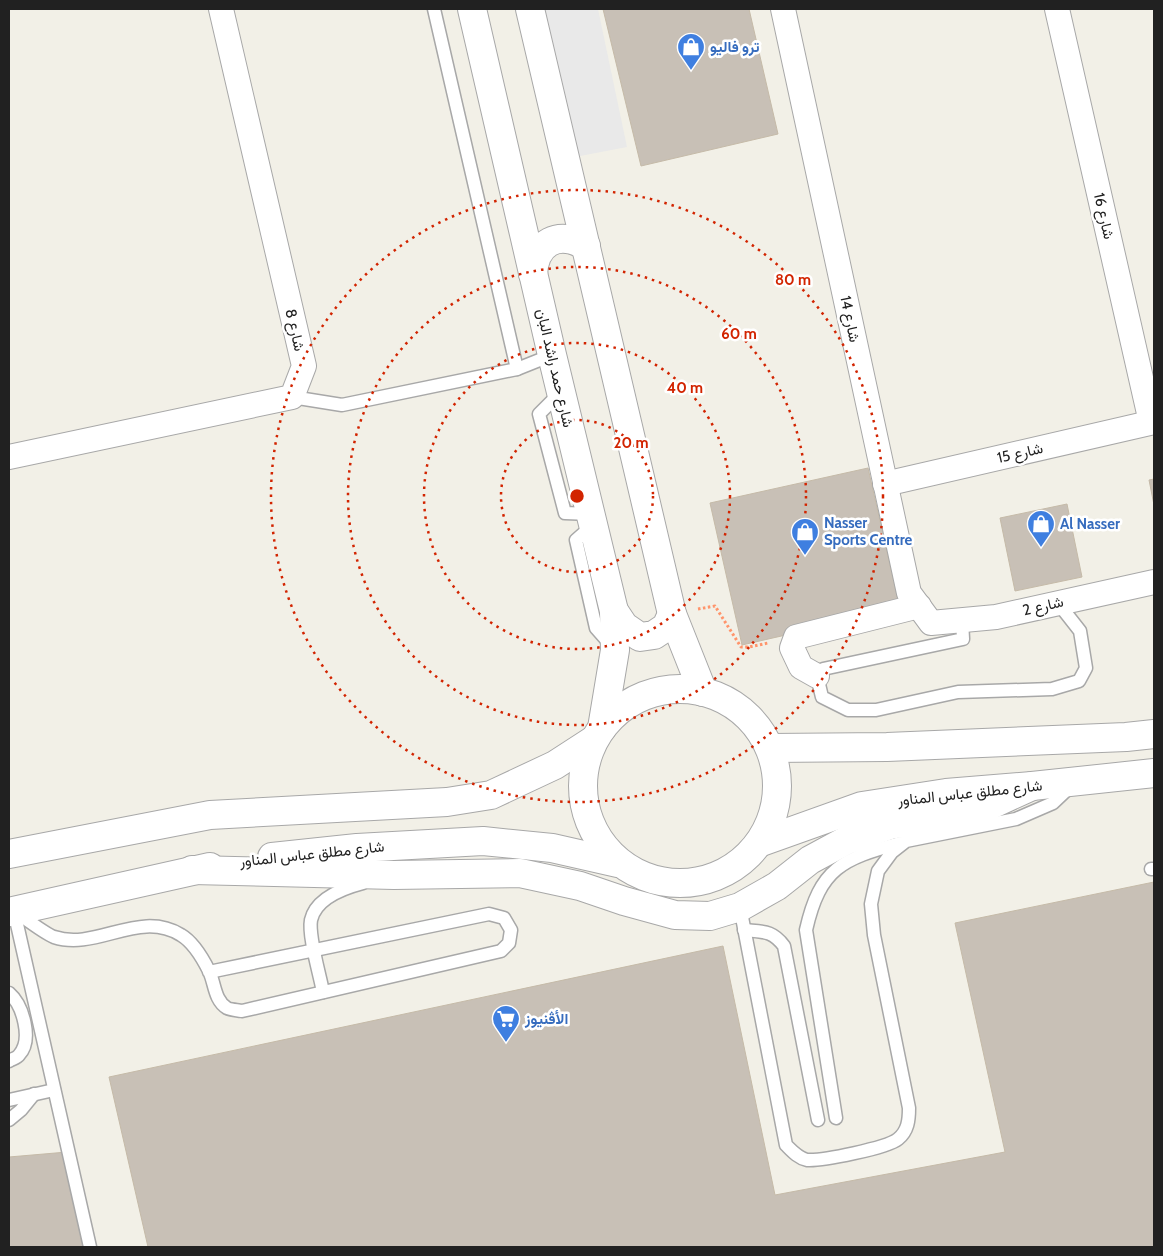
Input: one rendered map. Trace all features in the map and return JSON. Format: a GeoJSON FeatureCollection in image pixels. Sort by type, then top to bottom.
{"type":"FeatureCollection","features":[{"type":"Feature","properties":{"kind":"street","name":"شارع 8"},"geometry":{"type":"LineString","coordinates":[[221,9],[304,366],[292,397]]}},
{"type":"Feature","properties":{"kind":"street","name":"شارع حمد راشد البان"},"geometry":{"type":"LineString","coordinates":[[472,9],[552,355],[614,611],[615,650],[597,735],[582,773],[584,806],[596,838],[618,863]]}},
{"type":"Feature","properties":{"kind":"street"},"geometry":{"type":"LineString","coordinates":[[530,9],[672,614],[704,692]]}},
{"type":"Feature","properties":{"kind":"street","name":"شارع 14"},"geometry":{"type":"LineString","coordinates":[[783,9],[909,593],[925,614]]}},
{"type":"Feature","properties":{"kind":"street","name":"شارع 16"},"geometry":{"type":"LineString","coordinates":[[1057,9],[1153,422]]}},
{"type":"Feature","properties":{"kind":"street"},"geometry":{"type":"LineString","coordinates":[[533,274],[534,263],[538,253],[545,245],[555,240],[566,238],[576,240],[586,246]]}},
{"type":"Feature","properties":{"kind":"street"},"geometry":{"type":"LineString","coordinates":[[9,457],[292,397]]}},
{"type":"Feature","properties":{"kind":"street","name":"شارع 15"},"geometry":{"type":"LineString","coordinates":[[885,484],[1153,422]]}},
{"type":"Feature","properties":{"kind":"street","name":"شارع 2"},"geometry":{"type":"LineString","coordinates":[[796,636],[925,614],[962,620],[996,617],[1154,582]]}},
{"type":"Feature","properties":{"kind":"street"},"geometry":{"type":"LineString","coordinates":[[614,611],[624,626],[640,636],[654,635],[666,627],[672,614]]}},
{"type":"Feature","properties":{"kind":"street"},"geometry":{"type":"LineString","coordinates":[[796,636],[792,648],[801,667],[817,676]]}},
{"type":"Feature","properties":{"kind":"street"},"geometry":{"type":"LineString","coordinates":[[10,849],[210,815],[447,802],[491,795],[555,765],[597,735],[611,716],[637,698],[667,689],[698,690],[728,700],[753,720],[770,748],[778,779],[775,812],[761,842],[739,865],[710,880],[678,884],[647,878],[618,863]]}},
{"type":"Feature","properties":{"kind":"street"},"geometry":{"type":"LineString","coordinates":[[770,748],[887,747],[1126,737],[1154,734]]}},
{"type":"Feature","properties":{"kind":"street","name":"شارع مطلق عباس المناور"},"geometry":{"type":"LineString","coordinates":[[761,842],[862,806],[946,792],[1032,786],[1154,773]]}},
{"type":"Feature","properties":{"kind":"street"},"geometry":{"type":"LineString","coordinates":[[192,870],[394,875],[520,874],[580,886],[624,901],[675,915],[742,919],[777,886],[810,860],[847,840],[890,825],[982,809],[1032,786]]}},
{"type":"Feature","properties":{"kind":"street","name":"شارع مطلق عباس المناور"},"geometry":{"type":"LineString","coordinates":[[11,911],[192,870],[251,860],[357,848],[483,841],[552,848],[618,863]]}},
{"type":"Feature","properties":{"kind":"lane"},"geometry":{"type":"LineString","coordinates":[[434,9],[517,369]]}},
{"type":"Feature","properties":{"kind":"lane"},"geometry":{"type":"LineString","coordinates":[[292,397],[342,405],[517,369],[552,355]]}},
{"type":"Feature","properties":{"kind":"lane"},"geometry":{"type":"LineString","coordinates":[[592,520],[576,540],[596,628],[615,650]]}},
{"type":"Feature","properties":{"kind":"lane"},"geometry":{"type":"LineString","coordinates":[[962,620],[963,640],[824,669],[817,676],[822,697],[848,710],[876,710],[958,692],[1052,689],[1079,681],[1086,668],[1080,632],[1058,603]]}},
{"type":"Feature","properties":{"kind":"lane"},"geometry":{"type":"LineString","coordinates":[[836,1118],[806,930],[812,905],[824,882],[839,868],[863,854],[906,841],[1016,819],[1053,803],[1075,782]]}},
{"type":"Feature","properties":{"kind":"lane"},"geometry":{"type":"LineString","coordinates":[[742,919],[786,1145],[794,1154],[806,1160],[823,1159],[884,1145],[898,1139],[909,1123],[909,1108],[874,935],[871,904],[878,871],[892,852],[906,841]]}},
{"type":"Feature","properties":{"kind":"lane"},"geometry":{"type":"LineString","coordinates":[[323,992],[311,932],[312,918],[322,902],[348,887],[394,875]]}},
{"type":"Feature","properties":{"kind":"lane"},"geometry":{"type":"LineString","coordinates":[[11,911],[54,937],[88,938],[147,925],[169,929],[183,936],[189,942],[209,972],[219,999],[229,1009],[242,1011],[501,951],[509,943],[511,930],[504,918],[489,914],[209,972]]}},
{"type":"Feature","properties":{"kind":"lane"},"geometry":{"type":"LineString","coordinates":[[11,911],[90,1247]]}},
{"type":"Feature","properties":{"kind":"lane"},"geometry":{"type":"LineString","coordinates":[[742,919],[778,938],[784,946],[818,1120]]}},
{"type":"Feature","properties":{"kind":"lane"},"geometry":{"type":"LineString","coordinates":[[9,993],[21,1010],[26,1032],[24,1046],[18,1056],[9,1061]]}},
{"type":"Feature","properties":{"kind":"lane"},"geometry":{"type":"LineString","coordinates":[[9,1100],[54,1090]]}},
{"type":"Feature","properties":{"kind":"lane"},"geometry":{"type":"LineString","coordinates":[[9,1120],[21,1110],[34,1094]]}},
{"type":"Feature","properties":{"kind":"path"},"geometry":{"type":"LineString","coordinates":[[672,614],[715,606],[741,647],[749,647],[796,636]]}},
{"type":"Feature","properties":{"kind":"shaded area"},"geometry":{"type":"Polygon","coordinates":[[[543,9],[598,9],[627,147],[575,157],[543,9]]]}},
{"type":"Feature","properties":{"kind":"building","name":"ترو فاليو"},"geometry":{"type":"Polygon","coordinates":[[[603,9],[749,9],[778,134],[641,166],[603,9]]]}},
{"type":"Feature","properties":{"kind":"building","name":"Nasser Sports Centre"},"geometry":{"type":"Polygon","coordinates":[[[868,468],[900,609],[742,645],[710,503],[868,468]]]}},
{"type":"Feature","properties":{"kind":"building"},"geometry":{"type":"Polygon","coordinates":[[[1154,479],[1154,505],[1149,480],[1154,479]]]}},
{"type":"Feature","properties":{"kind":"building","name":"Al Nasser"},"geometry":{"type":"Polygon","coordinates":[[[1067,504],[1082,577],[1015,591],[1000,518],[1067,504]]]}},
{"type":"Feature","properties":{"kind":"building","name":"الأڤنيوز"},"geometry":{"type":"Polygon","coordinates":[[[1154,882],[1154,1247],[148,1247],[109,1077],[723,946],[775,1195],[1005,1152],[955,923],[1154,882]]]}},
{"type":"Feature","properties":{"kind":"building"},"geometry":{"type":"Polygon","coordinates":[[[67,1152],[88,1247],[9,1247],[9,1157],[67,1152]]]}},
{"type":"Feature","properties":{"kind":"place","name":"ترو فاليو"},"geometry":{"type":"Point","coordinates":[691,71]}},
{"type":"Feature","properties":{"kind":"place","name":"Al Nasser"},"geometry":{"type":"Point","coordinates":[1041,548]}},
{"type":"Feature","properties":{"kind":"place","name":"Nasser Sports Centre"},"geometry":{"type":"Point","coordinates":[805,556]}},
{"type":"Feature","properties":{"kind":"place","name":"الأڤنيوز"},"geometry":{"type":"Point","coordinates":[506,1043]}}]}
